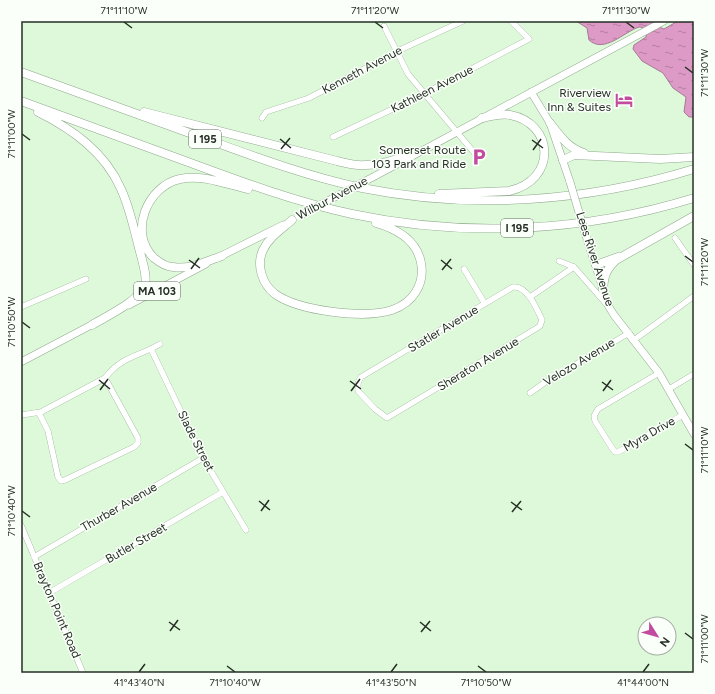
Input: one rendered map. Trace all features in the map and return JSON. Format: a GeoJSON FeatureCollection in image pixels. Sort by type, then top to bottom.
{"type":"FeatureCollection","features":[{"type":"Feature","properties":{"kind":"highway","name":"I 195"},"geometry":{"type":"LineString","coordinates":[[21,72],[286,168],[347,184],[394,193],[473,200],[536,199],[614,189],[661,179],[694,169]]}},
{"type":"Feature","properties":{"kind":"highway"},"geometry":{"type":"LineString","coordinates":[[92,98],[346,163],[364,166],[390,161],[417,152]]}},
{"type":"Feature","properties":{"kind":"highway","name":"I 195"},"geometry":{"type":"LineString","coordinates":[[21,103],[291,198],[338,211],[384,220],[463,228],[512,228],[559,225],[607,219],[654,209],[694,198]]}},
{"type":"Feature","properties":{"kind":"highway"},"geometry":{"type":"LineString","coordinates":[[21,103],[70,130],[99,154],[116,178],[130,213],[146,278],[144,286],[138,295],[131,301],[92,325]]}},
{"type":"Feature","properties":{"kind":"highway"},"geometry":{"type":"LineString","coordinates":[[394,193],[464,193],[509,191],[520,188],[533,180],[541,169],[545,154],[541,139],[533,126],[522,119],[509,114],[482,118]]}},
{"type":"Feature","properties":{"kind":"highway"},"geometry":{"type":"LineString","coordinates":[[550,123],[564,141],[572,148],[583,153],[594,155]]}},
{"type":"Feature","properties":{"kind":"highway"},"geometry":{"type":"LineString","coordinates":[[563,160],[574,155],[660,159],[694,157]]}},
{"type":"Feature","properties":{"kind":"highway"},"geometry":{"type":"LineString","coordinates":[[222,256],[188,267],[179,268],[164,265],[152,255],[144,243],[142,222],[146,207],[154,194],[160,188],[172,181],[194,177],[291,198]]}},
{"type":"Feature","properties":{"kind":"highway"},"geometry":{"type":"LineString","coordinates":[[296,218],[272,238],[261,256],[260,270],[262,276],[268,287],[274,293],[290,302],[318,310],[334,312],[363,314],[382,312],[392,310],[406,304],[416,291],[422,277],[420,258],[415,246],[406,237],[390,227],[338,211]]}},
{"type":"Feature","properties":{"kind":"highway"},"geometry":{"type":"LineString","coordinates":[[603,290],[604,277],[608,269],[616,260],[694,216]]}},
{"type":"Feature","properties":{"kind":"highway"},"geometry":{"type":"LineString","coordinates":[[596,265],[635,249]]}},
{"type":"Feature","properties":{"kind":"main road","name":"Wilbur Avenue"},"geometry":{"type":"LineString","coordinates":[[21,362],[296,218],[664,21]]}},
{"type":"Feature","properties":{"kind":"main road","name":"Lees River Avenue"},"geometry":{"type":"LineString","coordinates":[[532,92],[550,123],[609,307],[659,373],[694,434]]}},
{"type":"Feature","properties":{"kind":"street","name":"Kenneth Avenue"},"geometry":{"type":"LineString","coordinates":[[262,118],[266,112],[308,98],[397,52],[462,21]]}},
{"type":"Feature","properties":{"kind":"street","name":"Kathleen Avenue"},"geometry":{"type":"LineString","coordinates":[[334,137],[529,39],[511,21]]}},
{"type":"Feature","properties":{"kind":"street"},"geometry":{"type":"LineString","coordinates":[[384,26],[408,74],[477,156]]}},
{"type":"Feature","properties":{"kind":"street"},"geometry":{"type":"LineString","coordinates":[[675,238],[694,264]]}},
{"type":"Feature","properties":{"kind":"street"},"geometry":{"type":"LineString","coordinates":[[559,261],[574,267],[609,307]]}},
{"type":"Feature","properties":{"kind":"street"},"geometry":{"type":"LineString","coordinates":[[530,297],[574,267]]}},
{"type":"Feature","properties":{"kind":"street"},"geometry":{"type":"LineString","coordinates":[[464,269],[485,304]]}},
{"type":"Feature","properties":{"kind":"street"},"geometry":{"type":"LineString","coordinates":[[21,307],[86,279]]}},
{"type":"Feature","properties":{"kind":"street","name":"Statler Avenue"},"geometry":{"type":"LineString","coordinates":[[358,383],[361,377],[516,287],[523,290],[530,297]]}},
{"type":"Feature","properties":{"kind":"street"},"geometry":{"type":"LineString","coordinates":[[634,340],[694,296]]}},
{"type":"Feature","properties":{"kind":"street","name":"Sheraton Avenue"},"geometry":{"type":"LineString","coordinates":[[358,383],[358,391],[375,409],[387,418],[540,326],[542,320],[530,297]]}},
{"type":"Feature","properties":{"kind":"street","name":"Velozo Avenue"},"geometry":{"type":"LineString","coordinates":[[530,393],[544,383],[629,333]]}},
{"type":"Feature","properties":{"kind":"street"},"geometry":{"type":"LineString","coordinates":[[21,415],[39,413],[104,378],[122,361],[160,344]]}},
{"type":"Feature","properties":{"kind":"street","name":"Slade Street"},"geometry":{"type":"LineString","coordinates":[[151,349],[203,458],[246,530]]}},
{"type":"Feature","properties":{"kind":"street","name":"Myra Drive"},"geometry":{"type":"LineString","coordinates":[[659,373],[598,409],[594,416],[595,421],[612,448],[615,452],[618,452],[683,415]]}},
{"type":"Feature","properties":{"kind":"street"},"geometry":{"type":"LineString","coordinates":[[669,389],[694,374]]}},
{"type":"Feature","properties":{"kind":"street"},"geometry":{"type":"LineString","coordinates":[[39,413],[48,431],[58,477],[61,481],[134,447],[138,443],[138,438],[104,378]]}},
{"type":"Feature","properties":{"kind":"street","name":"Thurber Avenue"},"geometry":{"type":"LineString","coordinates":[[34,557],[203,458]]}},
{"type":"Feature","properties":{"kind":"street","name":"Butler Street"},"geometry":{"type":"LineString","coordinates":[[49,594],[223,492]]}},
{"type":"Feature","properties":{"kind":"street","name":"Brayton Point Road"},"geometry":{"type":"LineString","coordinates":[[21,525],[83,673]]}},
{"type":"Feature","properties":{"kind":"water"},"geometry":{"type":"Polygon","coordinates":[[[576,21],[656,21],[659,27],[664,29],[678,21],[694,21],[694,117],[689,117],[684,112],[686,97],[673,88],[663,73],[642,61],[633,49],[634,45],[646,37],[646,31],[644,29],[639,27],[614,41],[601,45],[595,44],[589,40],[587,28],[576,21]]]}},
{"type":"Feature","properties":{"kind":"place","name":"Riverview Inn & Suites"},"geometry":{"type":"Point","coordinates":[624,100]}},
{"type":"Feature","properties":{"kind":"place","name":"Somerset Route 103 Park and Ride"},"geometry":{"type":"Point","coordinates":[479,157]}}]}
